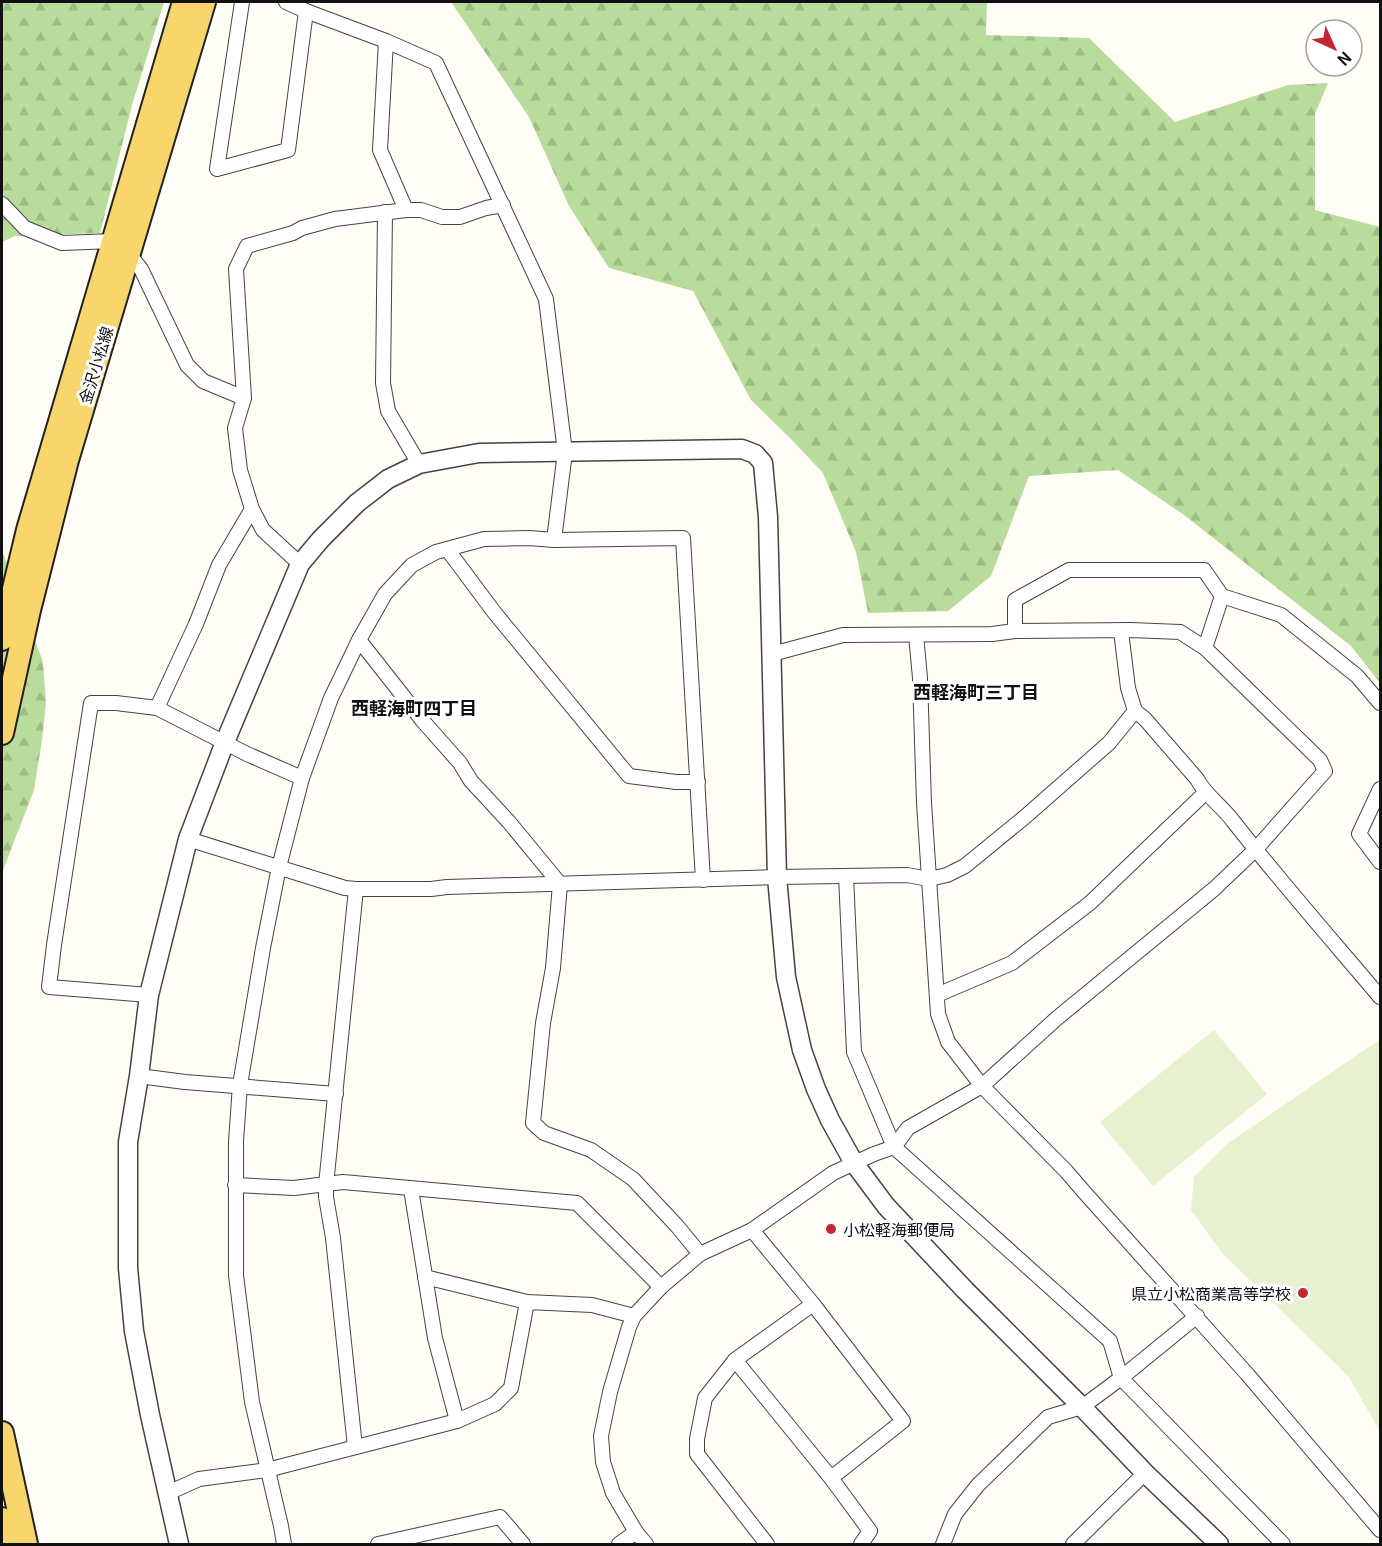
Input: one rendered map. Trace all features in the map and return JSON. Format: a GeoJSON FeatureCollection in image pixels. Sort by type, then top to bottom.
{"type":"FeatureCollection","features":[{"type":"Feature","properties":{"kind":"main road","name":"金沢小松線"},"geometry":{"type":"LineString","coordinates":[[2,733],[29,610],[184,2]]}},
{"type":"Feature","properties":{"kind":"main road","name":"金沢小松線"},"geometry":{"type":"LineString","coordinates":[[2,639],[28,530],[204,2]]}},
{"type":"Feature","properties":{"kind":"main road"},"geometry":{"type":"LineString","coordinates":[[2,1433],[26,1545]]}},
{"type":"Feature","properties":{"kind":"main road"},"geometry":{"type":"LineString","coordinates":[[2,1519],[7,1545]]}},
{"type":"Feature","properties":{"kind":"street"},"geometry":{"type":"LineString","coordinates":[[242,2],[217,169],[288,150],[306,11]]}},
{"type":"Feature","properties":{"kind":"street"},"geometry":{"type":"LineString","coordinates":[[286,2],[435,63],[546,298],[565,452],[554,540]]}},
{"type":"Feature","properties":{"kind":"street"},"geometry":{"type":"LineString","coordinates":[[386,41],[380,150],[406,210]]}},
{"type":"Feature","properties":{"kind":"street"},"geometry":{"type":"LineString","coordinates":[[2,204],[25,228],[62,243],[121,248],[141,269],[187,365],[203,381],[244,398]]}},
{"type":"Feature","properties":{"kind":"street"},"geometry":{"type":"LineString","coordinates":[[300,564],[263,531],[252,509],[240,470],[235,428],[244,398],[236,269],[247,246],[335,219],[406,210],[421,210],[442,217],[460,217],[503,205]]}},
{"type":"Feature","properties":{"kind":"street"},"geometry":{"type":"LineString","coordinates":[[385,212],[383,382],[388,411],[419,464]]}},
{"type":"Feature","properties":{"kind":"street"},"geometry":{"type":"LineString","coordinates":[[179,1545],[134,1331],[128,1268],[128,1142],[149,995],[188,839],[225,742],[300,564],[357,503],[388,479],[419,464],[479,453],[742,449],[755,454],[763,463],[768,517],[777,877],[786,977],[802,1050],[816,1089],[854,1163],[886,1206],[965,1290],[1219,1545]]}},
{"type":"Feature","properties":{"kind":"street"},"geometry":{"type":"LineString","coordinates":[[157,708],[196,624],[219,565],[252,509]]}},
{"type":"Feature","properties":{"kind":"street"},"geometry":{"type":"LineString","coordinates":[[284,1545],[252,1402],[236,1275],[235,1185],[240,1085],[279,867],[302,778],[331,698],[359,640],[385,594],[412,566],[436,552],[484,539],[683,538],[703,880]]}},
{"type":"Feature","properties":{"kind":"street"},"geometry":{"type":"LineString","coordinates":[[447,549],[494,612],[629,776],[676,782],[698,782]]}},
{"type":"Feature","properties":{"kind":"street"},"geometry":{"type":"LineString","coordinates":[[1015,631],[1015,600],[1069,570],[1204,570],[1222,596],[1281,615],[1357,676],[1380,703]]}},
{"type":"Feature","properties":{"kind":"street"},"geometry":{"type":"LineString","coordinates":[[1205,648],[1222,596]]}},
{"type":"Feature","properties":{"kind":"street"},"geometry":{"type":"LineString","coordinates":[[646,1545],[613,1493],[603,1462],[601,1436],[610,1392],[634,1316],[661,1287],[700,1254],[752,1230],[833,1173],[894,1147],[908,1128],[982,1086],[1056,1019],[1214,889],[1256,849],[1325,771],[1320,760],[1205,648],[1180,632],[1015,631],[992,634],[843,635],[772,654]]}},
{"type":"Feature","properties":{"kind":"street"},"geometry":{"type":"LineString","coordinates":[[1121,631],[1128,688],[1135,711],[1145,719],[1197,779],[1201,787],[1228,814],[1380,997]]}},
{"type":"Feature","properties":{"kind":"street"},"geometry":{"type":"LineString","coordinates":[[916,634],[938,1014],[948,1042],[982,1086],[1066,1171],[1197,1316],[1380,1530]]}},
{"type":"Feature","properties":{"kind":"street"},"geometry":{"type":"LineString","coordinates":[[359,640],[422,720],[460,763],[471,781],[509,822],[560,884],[554,968],[543,1023],[532,1123],[544,1133],[591,1150],[633,1179],[700,1254]]}},
{"type":"Feature","properties":{"kind":"street"},"geometry":{"type":"LineString","coordinates":[[149,995],[49,987],[91,703],[116,703],[157,708],[247,754],[302,778]]}},
{"type":"Feature","properties":{"kind":"street"},"geometry":{"type":"LineString","coordinates":[[188,839],[345,888],[356,889],[431,889],[777,877],[907,875],[929,879],[947,875],[965,866],[1109,743],[1135,711]]}},
{"type":"Feature","properties":{"kind":"street"},"geometry":{"type":"LineString","coordinates":[[1380,789],[1359,834],[1380,862]]}},
{"type":"Feature","properties":{"kind":"street"},"geometry":{"type":"LineString","coordinates":[[937,995],[1012,963],[1090,903],[1206,792]]}},
{"type":"Feature","properties":{"kind":"street"},"geometry":{"type":"LineString","coordinates":[[846,876],[854,1052],[894,1147],[1110,1341],[1121,1378],[1283,1545]]}},
{"type":"Feature","properties":{"kind":"street"},"geometry":{"type":"LineString","coordinates":[[355,1447],[326,1185],[356,889]]}},
{"type":"Feature","properties":{"kind":"street"},"geometry":{"type":"LineString","coordinates":[[139,1076],[336,1094]]}},
{"type":"Feature","properties":{"kind":"street"},"geometry":{"type":"LineString","coordinates":[[235,1185],[294,1188],[343,1182],[577,1203],[661,1287]]}},
{"type":"Feature","properties":{"kind":"street"},"geometry":{"type":"LineString","coordinates":[[411,1189],[435,1338],[457,1421]]}},
{"type":"Feature","properties":{"kind":"street"},"geometry":{"type":"LineString","coordinates":[[752,1230],[813,1304],[903,1421],[831,1478]]}},
{"type":"Feature","properties":{"kind":"street"},"geometry":{"type":"LineString","coordinates":[[425,1277],[527,1302],[592,1305],[634,1316]]}},
{"type":"Feature","properties":{"kind":"street"},"geometry":{"type":"LineString","coordinates":[[168,1493],[199,1479],[267,1470],[457,1421],[495,1404],[511,1388],[527,1302]]}},
{"type":"Feature","properties":{"kind":"street"},"geometry":{"type":"LineString","coordinates":[[767,1545],[697,1454],[697,1439],[705,1398],[735,1360],[813,1304]]}},
{"type":"Feature","properties":{"kind":"street"},"geometry":{"type":"LineString","coordinates":[[943,1545],[955,1514],[978,1485],[1048,1417],[1082,1407],[1197,1316]]}},
{"type":"Feature","properties":{"kind":"street"},"geometry":{"type":"LineString","coordinates":[[735,1360],[831,1478],[870,1531],[861,1545]]}},
{"type":"Feature","properties":{"kind":"street"},"geometry":{"type":"LineString","coordinates":[[1073,1545],[1145,1473]]}},
{"type":"Feature","properties":{"kind":"street"},"geometry":{"type":"LineString","coordinates":[[378,1545],[500,1517],[523,1545]]}},
{"type":"Feature","properties":{"kind":"street"},"geometry":{"type":"LineString","coordinates":[[619,1545],[636,1532]]}},
{"type":"Feature","properties":{"kind":"green space"},"geometry":{"type":"Polygon","coordinates":[[[2,2],[164,2],[132,105],[100,233],[15,236],[2,242],[2,2]]]}},
{"type":"Feature","properties":{"kind":"green space"},"geometry":{"type":"Polygon","coordinates":[[[451,2],[987,2],[986,35],[1089,38],[1175,122],[1288,85],[1328,83],[1315,114],[1315,210],[1380,227],[1380,683],[1351,646],[1184,515],[1118,470],[1029,476],[991,576],[948,611],[868,613],[856,552],[823,473],[751,400],[693,291],[609,268],[569,206],[529,117],[451,2]]]}},
{"type":"Feature","properties":{"kind":"green space"},"geometry":{"type":"Polygon","coordinates":[[[2,550],[43,662],[46,703],[34,790],[2,873],[2,550]]]}},
{"type":"Feature","properties":{"kind":"green space"},"geometry":{"type":"Polygon","coordinates":[[[1214,1030],[1267,1094],[1153,1186],[1100,1122],[1214,1030]]]}},
{"type":"Feature","properties":{"kind":"green space"},"geometry":{"type":"Polygon","coordinates":[[[1379,1040],[1379,1430],[1349,1377],[1223,1254],[1191,1210],[1194,1177],[1227,1144],[1379,1040]]]}},
{"type":"Feature","properties":{"kind":"place","name":"小松軽海郵便局"},"geometry":{"type":"Point","coordinates":[831,1229]}},
{"type":"Feature","properties":{"kind":"place","name":"県立小松商業高等学校"},"geometry":{"type":"Point","coordinates":[1303,1293]}},
{"type":"Feature","properties":{"kind":"district","name":"西軽海町三丁目"},"geometry":{"type":"Point","coordinates":[976,691]}},
{"type":"Feature","properties":{"kind":"district","name":"西軽海町四丁目"},"geometry":{"type":"Point","coordinates":[414,707]}}]}
